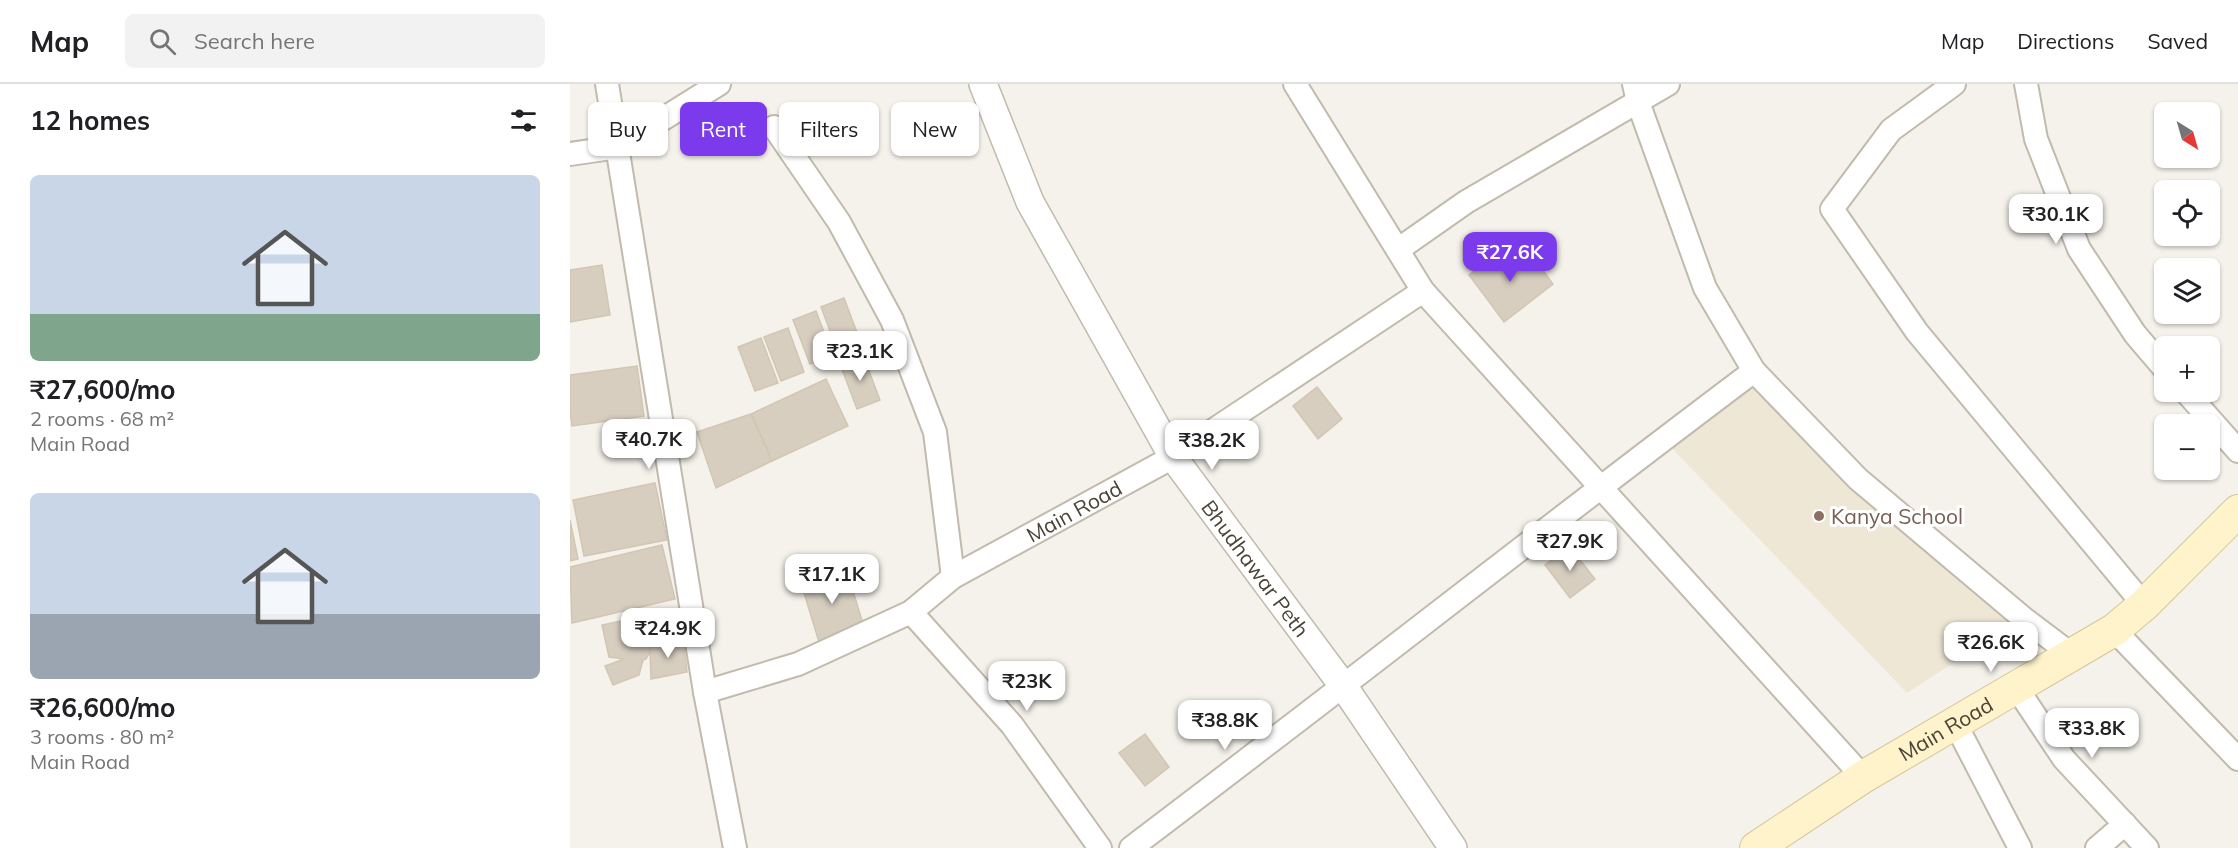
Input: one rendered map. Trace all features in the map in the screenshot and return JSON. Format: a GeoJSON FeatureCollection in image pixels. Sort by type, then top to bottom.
{"type":"FeatureCollection","features":[{"type":"Feature","properties":{"kind":"main road","name":"Main Road"},"geometry":{"type":"LineString","coordinates":[[1756,848],[1863,777],[2114,630],[2144,605],[2238,511]]}},
{"type":"Feature","properties":{"kind":"street"},"geometry":{"type":"LineString","coordinates":[[607,84],[610,102]]}},
{"type":"Feature","properties":{"kind":"street"},"geometry":{"type":"LineString","coordinates":[[668,116],[719,84]]}},
{"type":"Feature","properties":{"kind":"street","name":"Bhudhawar Peth"},"geometry":{"type":"LineString","coordinates":[[983,84],[1030,202],[1173,457],[1344,687],[1453,848]]}},
{"type":"Feature","properties":{"kind":"street"},"geometry":{"type":"LineString","coordinates":[[1295,84],[1423,291],[1863,777]]}},
{"type":"Feature","properties":{"kind":"street"},"geometry":{"type":"LineString","coordinates":[[1399,249],[1466,202],[1636,93],[1668,84]]}},
{"type":"Feature","properties":{"kind":"street"},"geometry":{"type":"LineString","coordinates":[[1954,84],[1891,130],[1832,209],[1917,332],[2144,605]]}},
{"type":"Feature","properties":{"kind":"street"},"geometry":{"type":"LineString","coordinates":[[2026,84],[2036,139],[2079,249],[2135,334],[2154,356]]}},
{"type":"Feature","properties":{"kind":"street"},"geometry":{"type":"LineString","coordinates":[[1636,93],[1705,288],[1754,371],[1858,479],[2023,618],[2072,655]]}},
{"type":"Feature","properties":{"kind":"street"},"geometry":{"type":"LineString","coordinates":[[774,127],[839,222],[892,320],[935,432],[953,577]]}},
{"type":"Feature","properties":{"kind":"street"},"geometry":{"type":"LineString","coordinates":[[570,154],[588,151]]}},
{"type":"Feature","properties":{"kind":"street"},"geometry":{"type":"LineString","coordinates":[[619,156],[705,692],[735,848]]}},
{"type":"Feature","properties":{"kind":"street","name":"Main Road"},"geometry":{"type":"LineString","coordinates":[[705,692],[798,664],[911,612],[953,577],[1173,457],[1423,291]]}},
{"type":"Feature","properties":{"kind":"street"},"geometry":{"type":"LineString","coordinates":[[1131,848],[1344,687],[1600,486],[1754,371]]}},
{"type":"Feature","properties":{"kind":"street"},"geometry":{"type":"LineString","coordinates":[[2195,402],[2238,451]]}},
{"type":"Feature","properties":{"kind":"street"},"geometry":{"type":"LineString","coordinates":[[911,612],[1012,725],[1100,848]]}},
{"type":"Feature","properties":{"kind":"street"},"geometry":{"type":"LineString","coordinates":[[2114,630],[2238,759]]}},
{"type":"Feature","properties":{"kind":"street"},"geometry":{"type":"LineString","coordinates":[[2016,687],[2064,759],[2147,848]]}},
{"type":"Feature","properties":{"kind":"street"},"geometry":{"type":"LineString","coordinates":[[1955,723],[2020,848]]}},
{"type":"Feature","properties":{"kind":"street"},"geometry":{"type":"LineString","coordinates":[[2097,848],[2125,824]]}},
{"type":"Feature","properties":{"kind":"shaded area","name":"Kanya School"},"geometry":{"type":"Polygon","coordinates":[[[1754,371],[2023,618],[1907,693],[1663,439],[1754,371]]]}},
{"type":"Feature","properties":{"kind":"building"},"geometry":{"type":"Polygon","coordinates":[[[1506,247],[1515,259],[1521,254],[1533,269],[1542,269],[1553,284],[1504,322],[1469,275],[1506,247]]]}},
{"type":"Feature","properties":{"kind":"building"},"geometry":{"type":"Polygon","coordinates":[[[602,265],[610,315],[570,322],[570,270],[602,265]]]}},
{"type":"Feature","properties":{"kind":"building"},"geometry":{"type":"Polygon","coordinates":[[[844,298],[861,343],[838,352],[821,307],[844,298]]]}},
{"type":"Feature","properties":{"kind":"building"},"geometry":{"type":"Polygon","coordinates":[[[816,311],[833,356],[810,364],[793,320],[816,311]]]}},
{"type":"Feature","properties":{"kind":"building"},"geometry":{"type":"Polygon","coordinates":[[[788,328],[804,372],[781,381],[764,337],[788,328]]]}},
{"type":"Feature","properties":{"kind":"building"},"geometry":{"type":"Polygon","coordinates":[[[761,338],[778,383],[755,391],[738,347],[761,338]]]}},
{"type":"Feature","properties":{"kind":"building"},"geometry":{"type":"Polygon","coordinates":[[[863,355],[880,400],[857,409],[840,364],[863,355]]]}},
{"type":"Feature","properties":{"kind":"building"},"geometry":{"type":"Polygon","coordinates":[[[637,366],[644,416],[572,426],[570,375],[637,366]]]}},
{"type":"Feature","properties":{"kind":"building"},"geometry":{"type":"Polygon","coordinates":[[[826,379],[848,426],[772,461],[751,414],[826,379]]]}},
{"type":"Feature","properties":{"kind":"building"},"geometry":{"type":"Polygon","coordinates":[[[1317,387],[1342,419],[1318,439],[1293,406],[1317,387]]]}},
{"type":"Feature","properties":{"kind":"building"},"geometry":{"type":"Polygon","coordinates":[[[751,414],[772,461],[716,488],[697,432],[751,414]]]}},
{"type":"Feature","properties":{"kind":"building"},"geometry":{"type":"Polygon","coordinates":[[[655,483],[667,540],[584,556],[573,500],[655,483]]]}},
{"type":"Feature","properties":{"kind":"building"},"geometry":{"type":"Polygon","coordinates":[[[570,520],[578,559],[570,561],[570,520]]]}},
{"type":"Feature","properties":{"kind":"building"},"geometry":{"type":"Polygon","coordinates":[[[662,545],[675,599],[572,623],[570,567],[662,545]]]}},
{"type":"Feature","properties":{"kind":"building"},"geometry":{"type":"Polygon","coordinates":[[[1570,547],[1595,579],[1570,598],[1545,565],[1570,547]]]}},
{"type":"Feature","properties":{"kind":"building"},"geometry":{"type":"Polygon","coordinates":[[[846,568],[864,627],[819,642],[801,583],[846,568]]]}},
{"type":"Feature","properties":{"kind":"building"},"geometry":{"type":"Polygon","coordinates":[[[687,607],[693,636],[649,646],[650,652],[643,660],[639,675],[613,685],[605,666],[624,659],[609,657],[602,625],[687,607]]]}},
{"type":"Feature","properties":{"kind":"building"},"geometry":{"type":"Polygon","coordinates":[[[683,639],[687,672],[651,679],[650,647],[683,639]]]}},
{"type":"Feature","properties":{"kind":"building"},"geometry":{"type":"Polygon","coordinates":[[[1145,734],[1169,767],[1145,786],[1119,753],[1145,734]]]}},
{"type":"Feature","properties":{"kind":"place","name":"Kanya School"},"geometry":{"type":"Point","coordinates":[1819,516]}}]}
